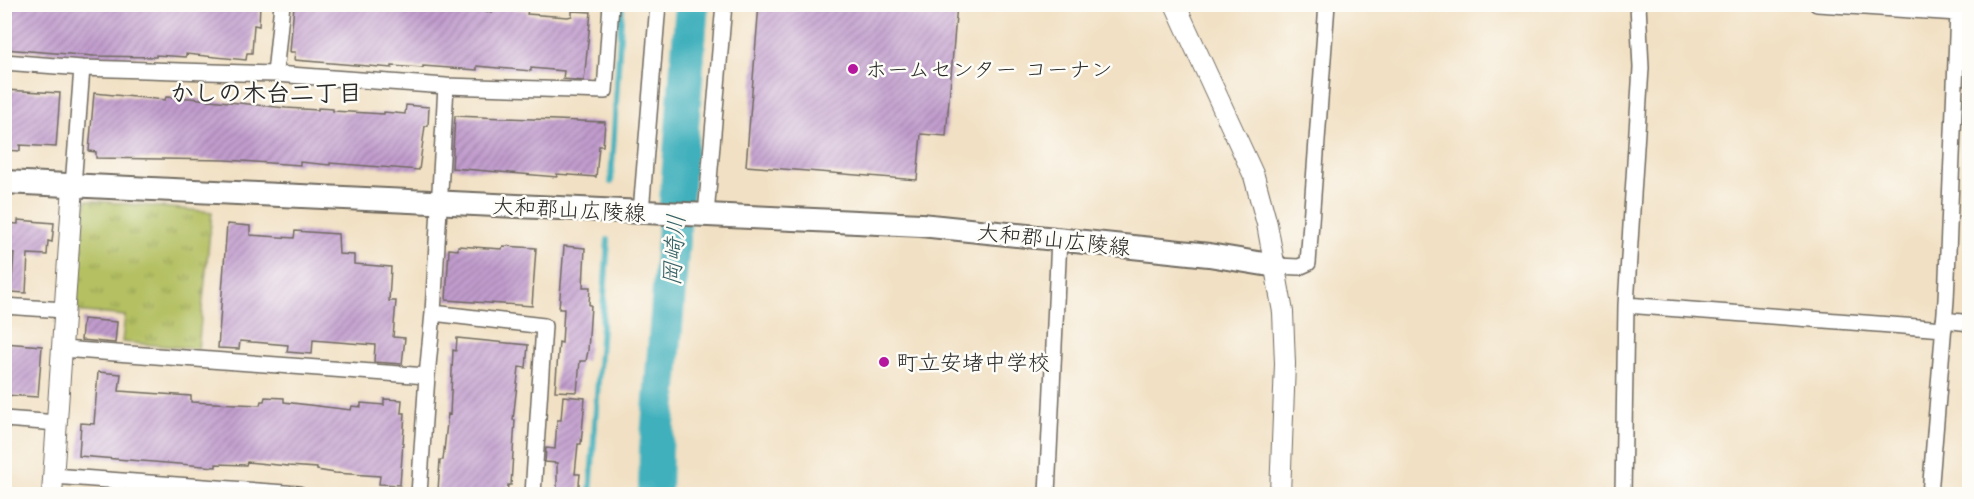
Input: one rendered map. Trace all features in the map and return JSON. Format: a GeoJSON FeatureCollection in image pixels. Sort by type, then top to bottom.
{"type":"FeatureCollection","features":[{"type":"Feature","properties":{"kind":"main road","name":"大和郡山広陵線"},"geometry":{"type":"LineString","coordinates":[[4,182],[921,225],[1209,255],[1276,266]]}},
{"type":"Feature","properties":{"kind":"street"},"geometry":{"type":"LineString","coordinates":[[275,74],[282,4]]}},
{"type":"Feature","properties":{"kind":"street"},"geometry":{"type":"LineString","coordinates":[[4,62],[82,68],[275,74],[446,86],[605,92],[611,4]]}},
{"type":"Feature","properties":{"kind":"street"},"geometry":{"type":"LineString","coordinates":[[641,212],[658,4]]}},
{"type":"Feature","properties":{"kind":"street"},"geometry":{"type":"LineString","coordinates":[[706,215],[724,4]]}},
{"type":"Feature","properties":{"kind":"street"},"geometry":{"type":"LineString","coordinates":[[1175,4],[1254,176],[1276,266],[1283,312],[1286,364],[1280,495]]}},
{"type":"Feature","properties":{"kind":"street"},"geometry":{"type":"LineString","coordinates":[[1276,266],[1299,267],[1308,263],[1327,4]]}},
{"type":"Feature","properties":{"kind":"street"},"geometry":{"type":"LineString","coordinates":[[1623,495],[1626,305],[1641,68],[1638,4]]}},
{"type":"Feature","properties":{"kind":"street"},"geometry":{"type":"LineString","coordinates":[[1817,4],[1958,13],[1944,324],[1930,495]]}},
{"type":"Feature","properties":{"kind":"street"},"geometry":{"type":"LineString","coordinates":[[82,68],[53,485],[299,495]]}},
{"type":"Feature","properties":{"kind":"street"},"geometry":{"type":"LineString","coordinates":[[419,495],[433,313],[446,86]]}},
{"type":"Feature","properties":{"kind":"street"},"geometry":{"type":"LineString","coordinates":[[1047,495],[1059,239]]}},
{"type":"Feature","properties":{"kind":"street"},"geometry":{"type":"LineString","coordinates":[[1626,305],[1970,324]]}},
{"type":"Feature","properties":{"kind":"street"},"geometry":{"type":"LineString","coordinates":[[4,306],[64,310]]}},
{"type":"Feature","properties":{"kind":"street"},"geometry":{"type":"LineString","coordinates":[[433,313],[544,326],[533,495]]}},
{"type":"Feature","properties":{"kind":"street"},"geometry":{"type":"LineString","coordinates":[[62,349],[427,376]]}},
{"type":"Feature","properties":{"kind":"street"},"geometry":{"type":"LineString","coordinates":[[4,419],[58,423]]}},
{"type":"Feature","properties":{"kind":"green space"},"geometry":{"type":"Polygon","coordinates":[[[86,200],[212,212],[198,349],[122,342],[125,316],[75,311],[86,200]]]}},
{"type":"Feature","properties":{"kind":"building"},"geometry":{"type":"Polygon","coordinates":[[[7,4],[200,6],[260,4],[259,26],[254,25],[252,53],[247,53],[246,60],[186,54],[186,57],[94,56],[4,49],[4,9],[7,9],[7,4]]]}},
{"type":"Feature","properties":{"kind":"building"},"geometry":{"type":"Polygon","coordinates":[[[327,4],[400,4],[400,9],[436,11],[437,6],[491,12],[491,8],[512,9],[528,10],[527,14],[568,17],[572,16],[572,11],[591,12],[584,81],[563,79],[564,71],[531,68],[531,71],[477,66],[477,70],[423,66],[423,68],[392,66],[392,68],[294,60],[295,52],[290,52],[294,5],[327,7],[327,4]]]}},
{"type":"Feature","properties":{"kind":"building","name":"ホームセンター コーナン"},"geometry":{"type":"Polygon","coordinates":[[[759,4],[957,4],[946,136],[921,134],[917,180],[746,166],[759,4]]]}},
{"type":"Feature","properties":{"kind":"building"},"geometry":{"type":"Polygon","coordinates":[[[4,90],[60,93],[56,147],[20,145],[20,151],[4,150],[4,90]]]}},
{"type":"Feature","properties":{"kind":"building"},"geometry":{"type":"Polygon","coordinates":[[[94,93],[165,100],[166,97],[190,98],[286,108],[318,110],[318,108],[384,114],[384,112],[405,114],[406,105],[429,107],[428,126],[425,126],[419,170],[330,163],[330,165],[300,162],[300,165],[226,160],[96,158],[96,152],[89,151],[94,93]]]}},
{"type":"Feature","properties":{"kind":"building"},"geometry":{"type":"Polygon","coordinates":[[[455,116],[605,122],[603,146],[599,146],[596,177],[557,174],[557,177],[452,168],[455,116]]]}},
{"type":"Feature","properties":{"kind":"building"},"geometry":{"type":"Polygon","coordinates":[[[18,220],[54,223],[52,242],[48,241],[47,255],[28,254],[26,293],[11,292],[14,253],[4,252],[4,223],[18,224],[18,220]]]}},
{"type":"Feature","properties":{"kind":"building"},"geometry":{"type":"Polygon","coordinates":[[[227,224],[250,226],[250,235],[294,238],[295,231],[338,234],[339,254],[354,255],[354,264],[391,267],[389,301],[396,301],[393,337],[405,338],[402,364],[374,362],[375,345],[313,340],[312,354],[287,352],[288,345],[240,341],[239,349],[218,348],[227,224]]]}},
{"type":"Feature","properties":{"kind":"building"},"geometry":{"type":"Polygon","coordinates":[[[458,246],[502,249],[503,246],[536,248],[532,306],[446,300],[449,249],[458,250],[458,246]]]}},
{"type":"Feature","properties":{"kind":"building"},"geometry":{"type":"Polygon","coordinates":[[[564,246],[585,248],[583,287],[590,287],[588,351],[586,361],[580,361],[577,392],[555,391],[559,342],[562,343],[564,309],[559,309],[564,246]]]}},
{"type":"Feature","properties":{"kind":"building"},"geometry":{"type":"Polygon","coordinates":[[[83,319],[117,322],[115,343],[81,340],[83,319]]]}},
{"type":"Feature","properties":{"kind":"building"},"geometry":{"type":"Polygon","coordinates":[[[457,338],[528,345],[526,368],[519,367],[513,420],[515,420],[511,485],[508,485],[507,495],[444,495],[444,491],[438,491],[440,460],[443,460],[448,414],[450,415],[453,350],[456,351],[457,338]]]}},
{"type":"Feature","properties":{"kind":"building"},"geometry":{"type":"Polygon","coordinates":[[[4,343],[42,346],[38,397],[4,395],[4,343]]]}},
{"type":"Feature","properties":{"kind":"building"},"geometry":{"type":"Polygon","coordinates":[[[98,372],[121,374],[119,391],[191,396],[191,402],[260,405],[265,397],[284,398],[284,402],[351,410],[352,406],[361,407],[361,403],[384,405],[384,399],[402,400],[401,413],[405,413],[400,485],[379,484],[380,476],[335,473],[317,470],[317,468],[247,462],[246,465],[216,464],[216,467],[79,456],[81,423],[94,424],[98,372]]]}},
{"type":"Feature","properties":{"kind":"building"},"geometry":{"type":"Polygon","coordinates":[[[563,396],[585,398],[581,444],[578,444],[575,474],[580,474],[578,495],[557,495],[557,463],[545,462],[546,448],[555,449],[557,420],[561,420],[563,396]]]}},
{"type":"Feature","properties":{"kind":"waterway"},"geometry":{"type":"LineString","coordinates":[[611,182],[622,4]]}},
{"type":"Feature","properties":{"kind":"waterway","name":"岡崎川"},"geometry":{"type":"LineString","coordinates":[[655,494],[656,450],[692,4]]}},
{"type":"Feature","properties":{"kind":"waterway"},"geometry":{"type":"LineString","coordinates":[[590,494],[608,240]]}},
{"type":"Feature","properties":{"kind":"place","name":"ホームセンター コーナン"},"geometry":{"type":"Point","coordinates":[853,69]}},
{"type":"Feature","properties":{"kind":"place","name":"町立安堵中学校"},"geometry":{"type":"Point","coordinates":[884,362]}},
{"type":"Feature","properties":{"kind":"district","name":"かしの木台二丁目"},"geometry":{"type":"Point","coordinates":[266,93]}}]}
